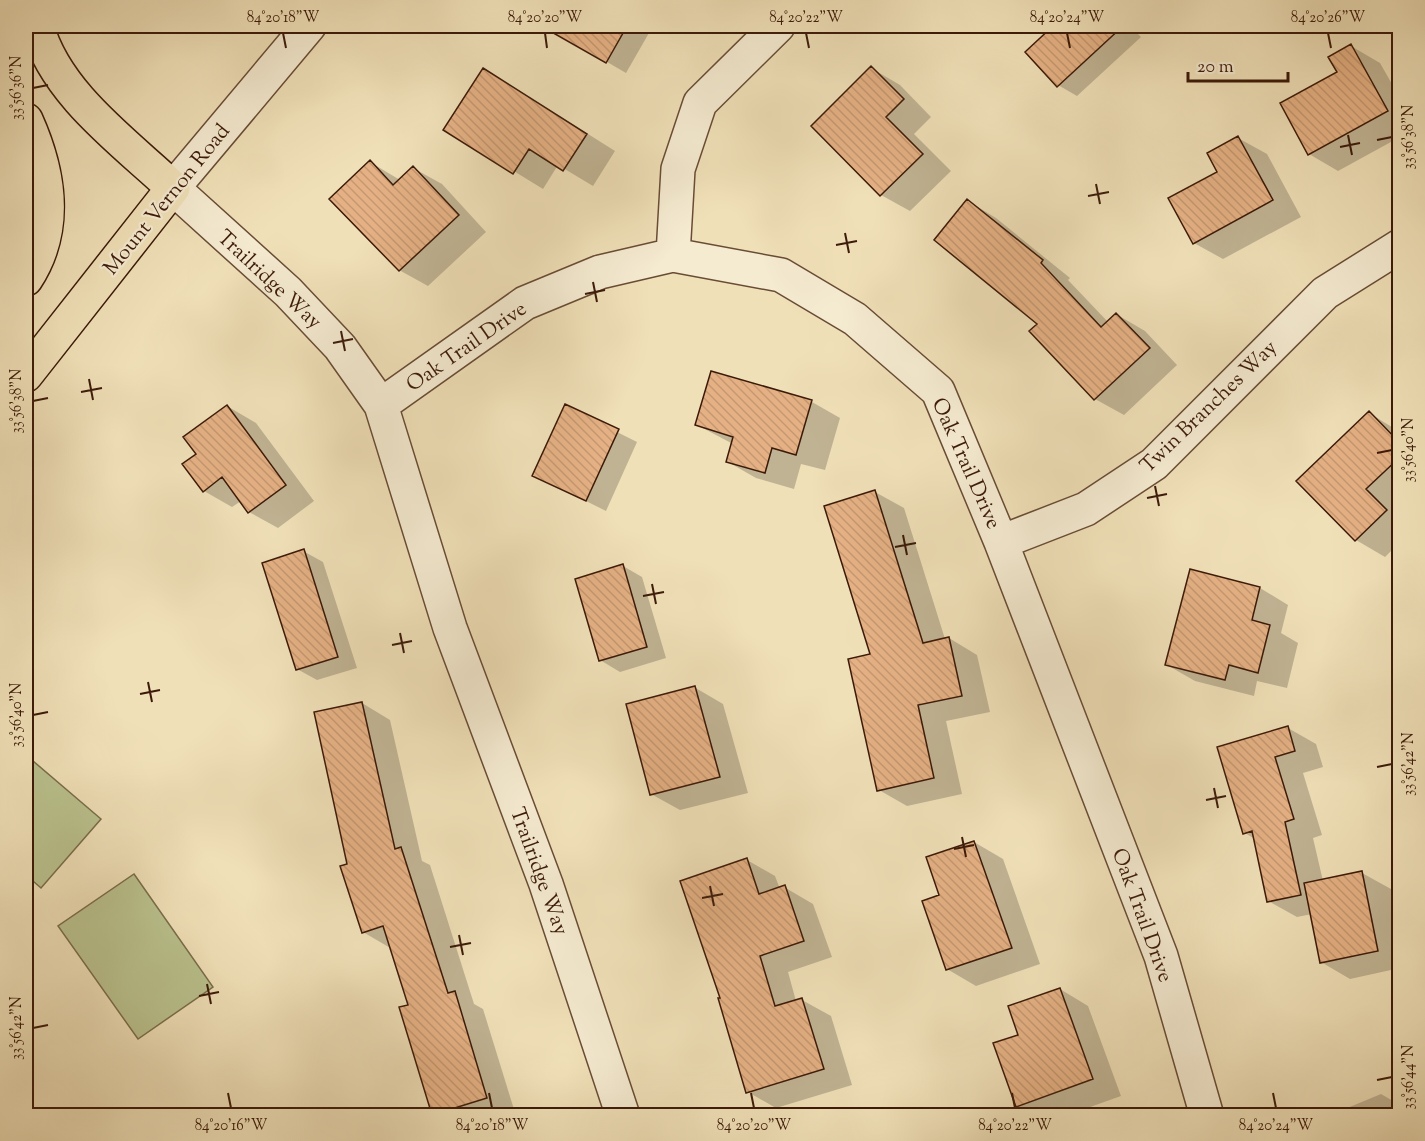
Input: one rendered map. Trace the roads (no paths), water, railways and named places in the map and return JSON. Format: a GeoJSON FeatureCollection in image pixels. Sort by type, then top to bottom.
{"type":"FeatureCollection","features":[{"type":"Feature","properties":{"kind":"main road"},"geometry":{"type":"LineString","coordinates":[[37,26],[49,58],[73,93],[173,188]]}},
{"type":"Feature","properties":{"kind":"main road"},"geometry":{"type":"LineString","coordinates":[[26,120],[44,168],[48,206],[43,242],[26,279]]}},
{"type":"Feature","properties":{"kind":"main road","name":"Mount Vernon Road"},"geometry":{"type":"LineString","coordinates":[[26,375],[173,188]]}},
{"type":"Feature","properties":{"kind":"street","name":"Mount Vernon Road"},"geometry":{"type":"LineString","coordinates":[[173,188],[309,26]]}},
{"type":"Feature","properties":{"kind":"street"},"geometry":{"type":"LineString","coordinates":[[673,255],[678,169],[700,104],[778,26]]}},
{"type":"Feature","properties":{"kind":"street","name":"Trailridge Way"},"geometry":{"type":"LineString","coordinates":[[173,188],[296,300],[340,347],[381,405],[450,628],[546,884],[623,1116]]}},
{"type":"Feature","properties":{"kind":"street","name":"Twin Branches Way"},"geometry":{"type":"LineString","coordinates":[[1001,542],[1086,509],[1154,464],[1325,293],[1400,246]]}},
{"type":"Feature","properties":{"kind":"street","name":"Oak Trail Drive"},"geometry":{"type":"LineString","coordinates":[[381,405],[525,303],[600,272],[673,255],[781,275],[855,319],[938,391],[1001,542],[1161,956],[1207,1116]]}}]}
